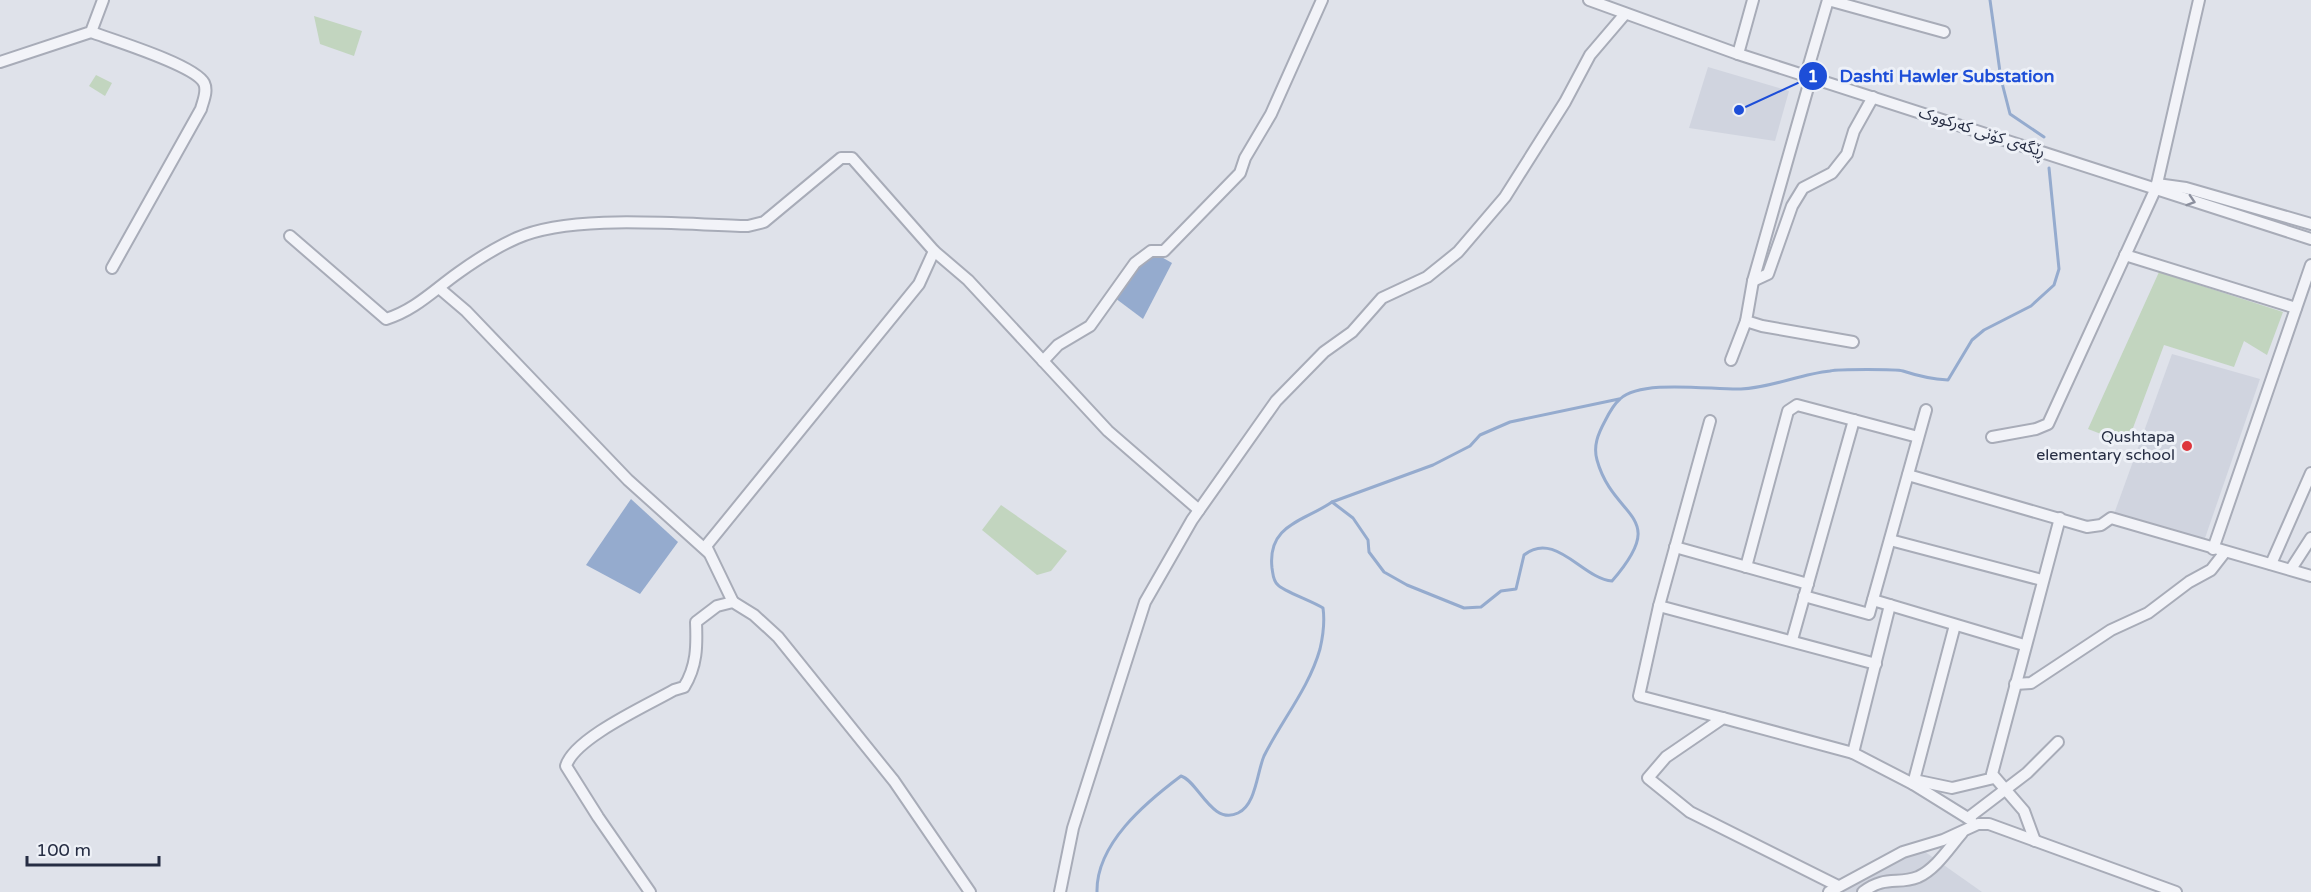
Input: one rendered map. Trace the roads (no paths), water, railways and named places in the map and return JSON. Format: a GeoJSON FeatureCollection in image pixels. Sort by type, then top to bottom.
{"type":"FeatureCollection","features":[{"type":"Feature","properties":{"kind":"street"},"geometry":{"type":"LineString","coordinates":[[91,32],[103,0]]}},
{"type":"Feature","properties":{"kind":"street"},"geometry":{"type":"LineString","coordinates":[[1043,361],[1058,345],[1090,326],[1136,263],[1151,251],[1164,251],[1240,173],[1245,158],[1271,114],[1322,0]]}},
{"type":"Feature","properties":{"kind":"street","name":"ڕێگەی کۆنی کەرکووک"},"geometry":{"type":"LineString","coordinates":[[1589,0],[1738,54],[2136,182],[2186,188],[2311,224]]}},
{"type":"Feature","properties":{"kind":"street"},"geometry":{"type":"LineString","coordinates":[[1738,54],[1753,0]]}},
{"type":"Feature","properties":{"kind":"street"},"geometry":{"type":"LineString","coordinates":[[1731,360],[1746,321],[1753,280],[1828,0],[1944,32]]}},
{"type":"Feature","properties":{"kind":"street"},"geometry":{"type":"LineString","coordinates":[[1992,437],[2048,424],[2156,186],[2199,0]]}},
{"type":"Feature","properties":{"kind":"street"},"geometry":{"type":"LineString","coordinates":[[1060,892],[1073,828],[1145,602],[1199,510],[1276,401],[1324,352],[1352,332],[1382,298],[1427,277],[1458,252],[1505,197],[1565,102],[1590,55],[1625,14]]}},
{"type":"Feature","properties":{"kind":"street"},"geometry":{"type":"LineString","coordinates":[[0,62],[91,32],[186,67],[203,80],[207,89],[201,109],[112,268]]}},
{"type":"Feature","properties":{"kind":"street"},"geometry":{"type":"LineString","coordinates":[[1753,280],[1768,274],[1791,206],[1803,188],[1832,173],[1847,154],[1854,131],[1873,96]]}},
{"type":"Feature","properties":{"kind":"street"},"geometry":{"type":"LineString","coordinates":[[290,237],[386,319],[406,313],[459,272],[517,238],[553,226],[608,223],[748,226],[764,222],[841,158],[852,158],[934,251],[968,280],[1108,431],[1199,510]]}},
{"type":"Feature","properties":{"kind":"street","name":"ڕێگەی کۆنی کەرکووک"},"geometry":{"type":"LineString","coordinates":[[2156,186],[2311,239]]}},
{"type":"Feature","properties":{"kind":"street"},"geometry":{"type":"LineString","coordinates":[[934,251],[919,284],[706,546],[733,602],[754,615],[778,637],[894,781],[970,892]]}},
{"type":"Feature","properties":{"kind":"street"},"geometry":{"type":"LineString","coordinates":[[2125,255],[2296,308]]}},
{"type":"Feature","properties":{"kind":"street"},"geometry":{"type":"LineString","coordinates":[[2213,549],[2311,265]]}},
{"type":"Feature","properties":{"kind":"street"},"geometry":{"type":"LineString","coordinates":[[439,288],[466,311],[628,480],[710,554]]}},
{"type":"Feature","properties":{"kind":"street"},"geometry":{"type":"LineString","coordinates":[[1746,321],[1762,326],[1853,342]]}},
{"type":"Feature","properties":{"kind":"street"},"geometry":{"type":"LineString","coordinates":[[1746,567],[1788,411],[1797,405],[1918,437]]}},
{"type":"Feature","properties":{"kind":"street"},"geometry":{"type":"LineString","coordinates":[[1804,596],[1869,614],[1926,410]]}},
{"type":"Feature","properties":{"kind":"street"},"geometry":{"type":"LineString","coordinates":[[1792,640],[1854,420]]}},
{"type":"Feature","properties":{"kind":"street"},"geometry":{"type":"LineString","coordinates":[[1710,421],[1659,606],[1639,696],[1852,753],[1914,782],[1978,824]]}},
{"type":"Feature","properties":{"kind":"street"},"geometry":{"type":"LineString","coordinates":[[2271,564],[2311,473]]}},
{"type":"Feature","properties":{"kind":"street"},"geometry":{"type":"LineString","coordinates":[[1908,475],[2087,527],[2101,525],[2111,518],[2311,576]]}},
{"type":"Feature","properties":{"kind":"street"},"geometry":{"type":"LineString","coordinates":[[2035,841],[2024,811],[1992,774],[2024,645],[2060,518]]}},
{"type":"Feature","properties":{"kind":"street"},"geometry":{"type":"LineString","coordinates":[[2291,569],[2311,538]]}},
{"type":"Feature","properties":{"kind":"street"},"geometry":{"type":"LineString","coordinates":[[1890,540],[2042,580]]}},
{"type":"Feature","properties":{"kind":"street"},"geometry":{"type":"LineString","coordinates":[[1675,548],[1808,584]]}},
{"type":"Feature","properties":{"kind":"street"},"geometry":{"type":"LineString","coordinates":[[2015,684],[2031,683],[2111,630],[2148,613],[2189,582],[2211,570],[2225,552]]}},
{"type":"Feature","properties":{"kind":"street"},"geometry":{"type":"LineString","coordinates":[[1873,600],[2024,645]]}},
{"type":"Feature","properties":{"kind":"street"},"geometry":{"type":"LineString","coordinates":[[650,892],[566,766],[569,757],[582,744],[674,690],[684,687],[693,673],[697,650],[696,622],[717,606],[733,602]]}},
{"type":"Feature","properties":{"kind":"street"},"geometry":{"type":"LineString","coordinates":[[1852,753],[1890,605]]}},
{"type":"Feature","properties":{"kind":"street"},"geometry":{"type":"LineString","coordinates":[[1659,606],[1876,664]]}},
{"type":"Feature","properties":{"kind":"street"},"geometry":{"type":"LineString","coordinates":[[1914,782],[1955,625]]}},
{"type":"Feature","properties":{"kind":"street"},"geometry":{"type":"LineString","coordinates":[[1723,718],[1666,758],[1648,778],[1690,812],[1834,889],[1903,852],[1978,824],[1989,824],[2176,892]]}},
{"type":"Feature","properties":{"kind":"street"},"geometry":{"type":"LineString","coordinates":[[1968,818],[2005,790],[2058,742]]}},
{"type":"Feature","properties":{"kind":"street"},"geometry":{"type":"LineString","coordinates":[[1914,782],[1952,788],[1994,778]]}},
{"type":"Feature","properties":{"kind":"street"},"geometry":{"type":"LineString","coordinates":[[1863,892],[1884,880],[1917,878],[1935,866],[1964,831]]}},
{"type":"Feature","properties":{"kind":"water"},"geometry":{"type":"Polygon","coordinates":[[[1151,251],[1172,263],[1143,319],[1115,298],[1151,251]]]}},
{"type":"Feature","properties":{"kind":"water"},"geometry":{"type":"Polygon","coordinates":[[[631,499],[678,542],[640,594],[586,565],[631,499]]]}},
{"type":"Feature","properties":{"kind":"waterway"},"geometry":{"type":"LineString","coordinates":[[1990,0],[2001,79],[2010,114],[2044,137]]}},
{"type":"Feature","properties":{"kind":"waterway"},"geometry":{"type":"LineString","coordinates":[[1097,892],[1099,874],[1114,841],[1138,812],[1181,776],[1221,813],[1229,815],[1238,813],[1249,803],[1264,756],[1309,677],[1323,634],[1323,608],[1281,587],[1276,583],[1274,577],[1272,553],[1275,542],[1290,526],[1332,502],[1353,518],[1368,540],[1369,552],[1384,572],[1407,585],[1464,608],[1481,607],[1501,591],[1516,589],[1524,555],[1535,549],[1547,548],[1558,552],[1590,573],[1612,581],[1629,559],[1637,542],[1638,529],[1633,518],[1605,480],[1596,455],[1600,431],[1611,410],[1620,399],[1630,393],[1660,387],[1752,388],[1835,370],[1898,370],[1948,380],[1972,340],[1984,330],[2031,306],[2054,285],[2059,269],[2049,168]]}},
{"type":"Feature","properties":{"kind":"waterway"},"geometry":{"type":"LineString","coordinates":[[1332,502],[1433,465],[1470,446],[1480,435],[1510,422],[1619,399]]}},
{"type":"Feature","properties":{"kind":"place","name":"Dashti Hawler Substation"},"geometry":{"type":"Point","coordinates":[1739,110]}},
{"type":"Feature","properties":{"kind":"place","name":"Qushtapa elementary school"},"geometry":{"type":"Point","coordinates":[2187,446]}}]}
